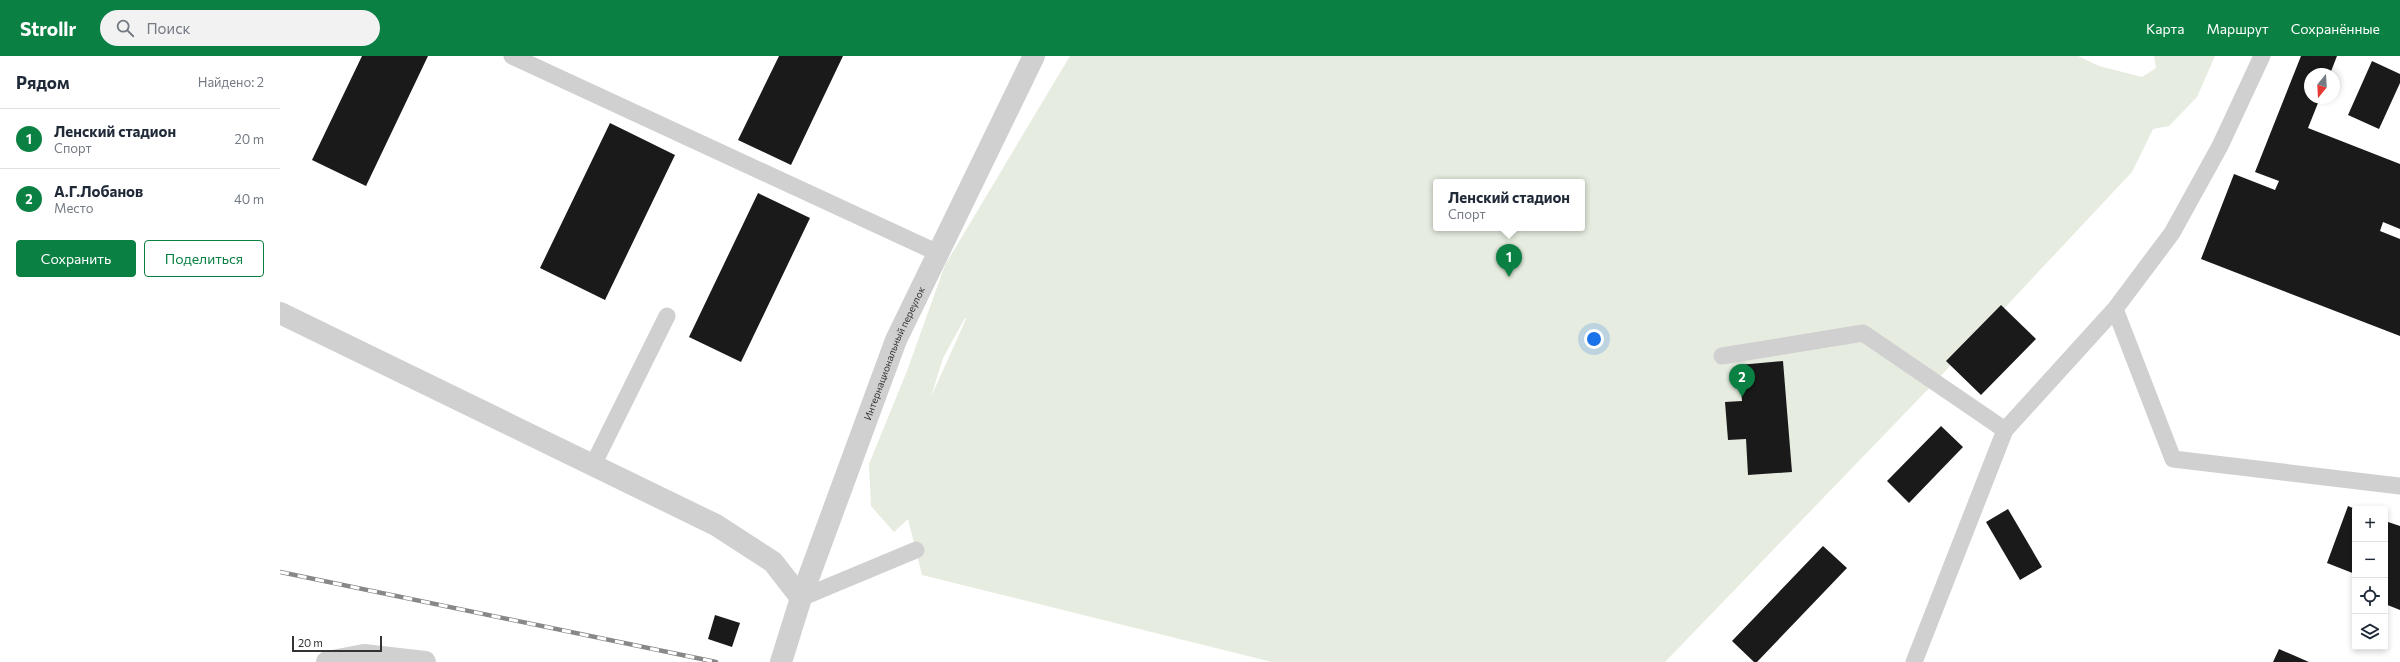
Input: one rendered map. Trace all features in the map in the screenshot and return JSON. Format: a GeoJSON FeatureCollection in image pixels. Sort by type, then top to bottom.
{"type":"FeatureCollection","features":[{"type":"Feature","properties":{"kind":"street","name":"Интернациональный переулок"},"geometry":{"type":"LineString","coordinates":[[781,662],[801,598],[896,340],[1034,56]]}},
{"type":"Feature","properties":{"kind":"street"},"geometry":{"type":"LineString","coordinates":[[280,313],[716,525],[773,562],[801,598]]}},
{"type":"Feature","properties":{"kind":"street"},"geometry":{"type":"LineString","coordinates":[[327,662],[364,654],[425,662]]}},
{"type":"Feature","properties":{"kind":"lane"},"geometry":{"type":"LineString","coordinates":[[512,56],[938,253]]}},
{"type":"Feature","properties":{"kind":"lane"},"geometry":{"type":"LineString","coordinates":[[1914,662],[2005,430],[2115,310],[2172,233],[2220,146],[2262,56]]}},
{"type":"Feature","properties":{"kind":"lane"},"geometry":{"type":"LineString","coordinates":[[2115,310],[2173,459],[2400,486]]}},
{"type":"Feature","properties":{"kind":"lane"},"geometry":{"type":"LineString","coordinates":[[593,465],[667,316]]}},
{"type":"Feature","properties":{"kind":"lane"},"geometry":{"type":"LineString","coordinates":[[1722,356],[1863,333],[2005,430]]}},
{"type":"Feature","properties":{"kind":"lane"},"geometry":{"type":"LineString","coordinates":[[801,598],[916,550]]}},
{"type":"Feature","properties":{"kind":"shaded area"},"geometry":{"type":"Polygon","coordinates":[[[1070,56],[2078,56],[2099,66],[2142,77],[2156,68],[2154,56],[2215,56],[2197,97],[2169,126],[2153,129],[2132,172],[1935,382],[1665,662],[1272,662],[922,575],[908,519],[894,532],[871,506],[869,464],[907,371],[945,265],[1070,56]],[[965,318],[943,358],[931,397],[966,319],[965,318]]]}},
{"type":"Feature","properties":{"kind":"building"},"geometry":{"type":"Polygon","coordinates":[[[362,56],[428,56],[366,186],[312,160],[362,56]]]}},
{"type":"Feature","properties":{"kind":"building"},"geometry":{"type":"Polygon","coordinates":[[[779,56],[843,56],[791,165],[738,140],[779,56]]]}},
{"type":"Feature","properties":{"kind":"building"},"geometry":{"type":"Polygon","coordinates":[[[2301,56],[2337,56],[2332,68],[2304,68],[2304,104],[2318,104],[2308,128],[2400,164],[2400,229],[2383,222],[2380,231],[2400,239],[2400,336],[2201,259],[2234,174],[2275,190],[2279,181],[2255,172],[2301,56]]]}},
{"type":"Feature","properties":{"kind":"building"},"geometry":{"type":"Polygon","coordinates":[[[2372,61],[2400,74],[2400,83],[2379,129],[2348,115],[2372,61]]]}},
{"type":"Feature","properties":{"kind":"building"},"geometry":{"type":"Polygon","coordinates":[[[610,123],[675,155],[605,300],[540,268],[610,123]]]}},
{"type":"Feature","properties":{"kind":"building"},"geometry":{"type":"Polygon","coordinates":[[[758,193],[810,218],[741,362],[689,337],[758,193]]]}},
{"type":"Feature","properties":{"kind":"building"},"geometry":{"type":"Polygon","coordinates":[[[2001,305],[2036,339],[1981,395],[1946,361],[2001,305]]]}},
{"type":"Feature","properties":{"kind":"building"},"geometry":{"type":"Polygon","coordinates":[[[1783,361],[1792,472],[1748,475],[1746,439],[1728,440],[1725,402],[1742,401],[1739,365],[1783,361]]]}},
{"type":"Feature","properties":{"kind":"building"},"geometry":{"type":"Polygon","coordinates":[[[1941,426],[1963,447],[1909,503],[1887,481],[1941,426]]]}},
{"type":"Feature","properties":{"kind":"building"},"geometry":{"type":"Polygon","coordinates":[[[2348,506],[2352,508],[2352,573],[2327,563],[2348,506]]]}},
{"type":"Feature","properties":{"kind":"building"},"geometry":{"type":"Polygon","coordinates":[[[2008,509],[2042,567],[2020,580],[1986,522],[2008,509]]]}},
{"type":"Feature","properties":{"kind":"building"},"geometry":{"type":"Polygon","coordinates":[[[2388,522],[2400,526],[2400,610],[2388,605],[2388,522]]]}},
{"type":"Feature","properties":{"kind":"building"},"geometry":{"type":"Polygon","coordinates":[[[1823,546],[1847,568],[1757,662],[1754,662],[1732,641],[1823,546]]]}},
{"type":"Feature","properties":{"kind":"building"},"geometry":{"type":"Polygon","coordinates":[[[715,615],[740,623],[732,647],[708,639],[715,615]]]}},
{"type":"Feature","properties":{"kind":"building"},"geometry":{"type":"Polygon","coordinates":[[[2279,649],[2309,662],[2273,662],[2279,649]]]}},
{"type":"Feature","properties":{"kind":"railway"},"geometry":{"type":"LineString","coordinates":[[280,572],[716,662]]}},
{"type":"Feature","properties":{"kind":"place","name":"Ленский стадион"},"geometry":{"type":"Point","coordinates":[1509,277]}},
{"type":"Feature","properties":{"kind":"place","name":"А.Г.Лобанов"},"geometry":{"type":"Point","coordinates":[1742,397]}}]}
